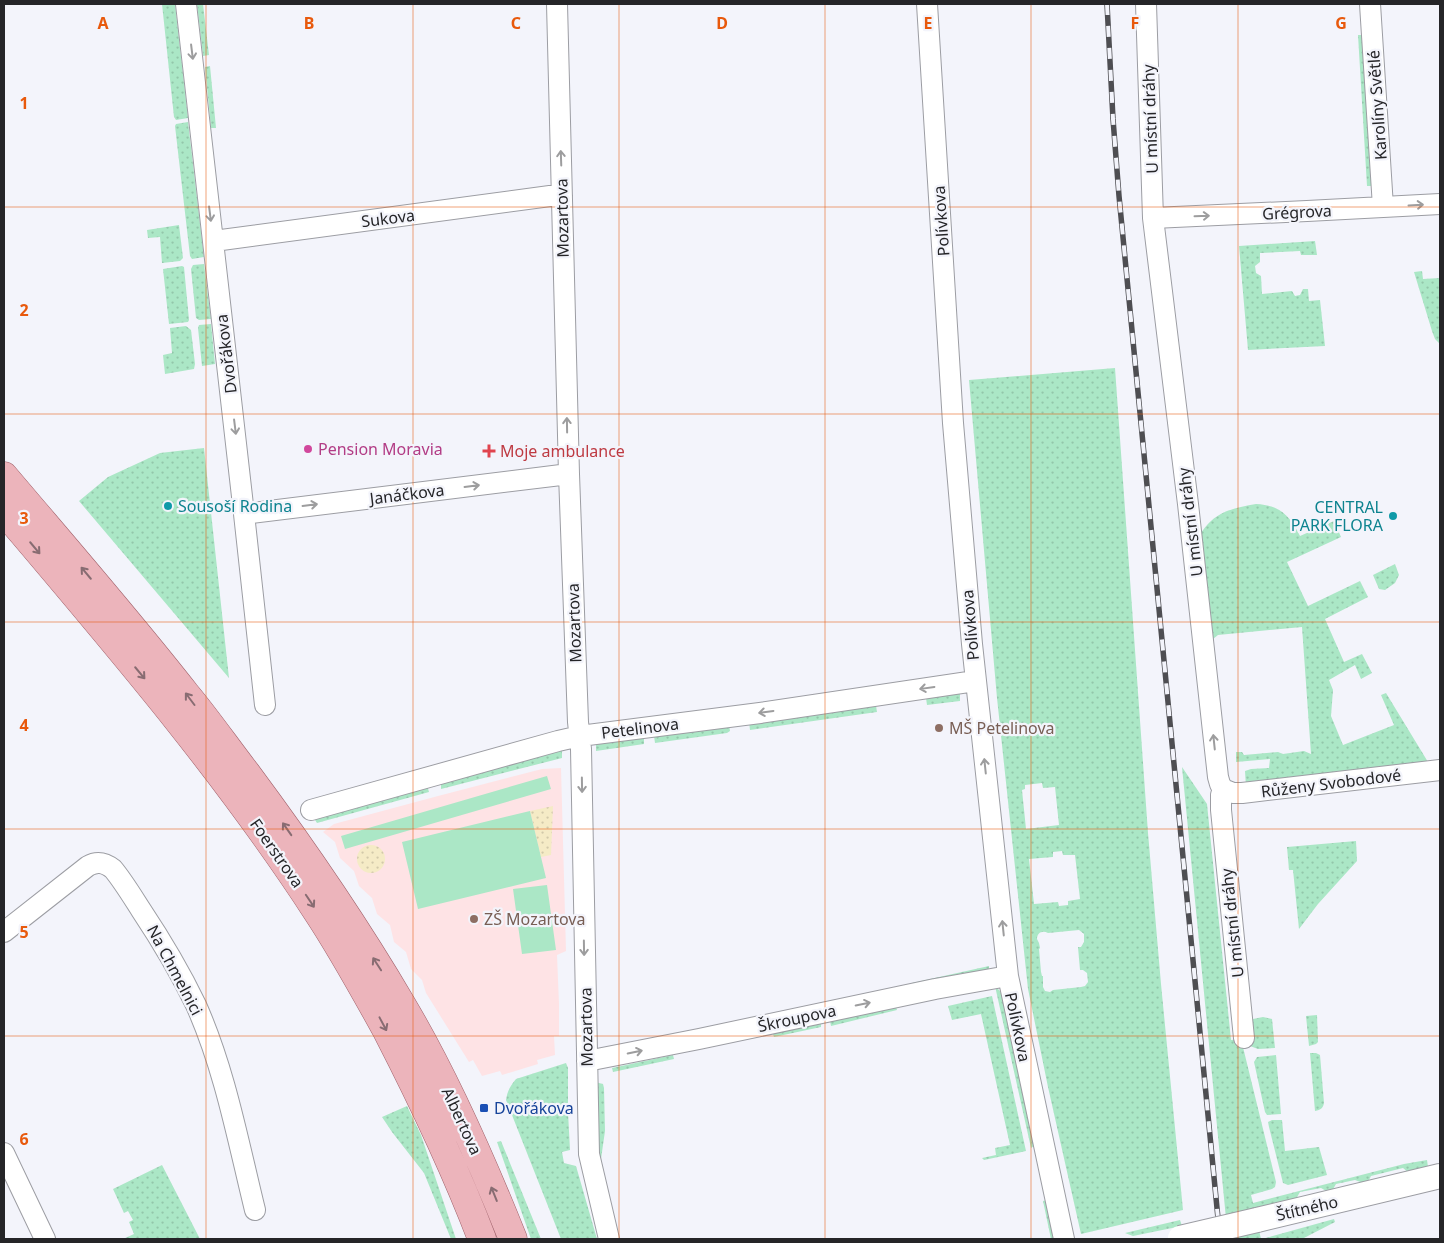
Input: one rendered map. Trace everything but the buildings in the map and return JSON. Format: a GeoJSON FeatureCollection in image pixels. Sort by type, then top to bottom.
{"type":"FeatureCollection","features":[{"type":"Feature","properties":{"kind":"main road","name":"Foerstrova"},"geometry":{"type":"LineString","coordinates":[[4,476],[186,694],[314,867],[403,1006]]}},
{"type":"Feature","properties":{"kind":"main road","name":"Foerstrova"},"geometry":{"type":"LineString","coordinates":[[4,511],[180,721],[273,847],[318,913],[357,977],[406,1067],[438,1133],[482,1239]]}},
{"type":"Feature","properties":{"kind":"main road","name":"Albertova"},"geometry":{"type":"LineString","coordinates":[[403,1006],[464,1125],[513,1239]]}},
{"type":"Feature","properties":{"kind":"main road"},"geometry":{"type":"LineString","coordinates":[[438,1133],[441,1168],[462,1239]]}},
{"type":"Feature","properties":{"kind":"street","name":"Dvořákova"},"geometry":{"type":"LineString","coordinates":[[186,4],[265,705]]}},
{"type":"Feature","properties":{"kind":"street","name":"Mozartova"},"geometry":{"type":"LineString","coordinates":[[557,4],[569,474],[578,722],[581,750],[589,1154],[609,1239]]}},
{"type":"Feature","properties":{"kind":"street","name":"Polívkova"},"geometry":{"type":"LineString","coordinates":[[927,4],[953,423],[975,680],[1008,976],[1064,1239]]}},
{"type":"Feature","properties":{"kind":"street","name":"U místní dráhy"},"geometry":{"type":"LineString","coordinates":[[1146,4],[1153,218],[1188,504],[1218,777],[1223,789],[1221,810],[1244,1038]]}},
{"type":"Feature","properties":{"kind":"street","name":"Karolíny Světlé"},"geometry":{"type":"LineString","coordinates":[[1370,4],[1383,207]]}},
{"type":"Feature","properties":{"kind":"street","name":"Sukova"},"geometry":{"type":"LineString","coordinates":[[214,241],[550,196],[562,196]]}},
{"type":"Feature","properties":{"kind":"street","name":"Grégrova"},"geometry":{"type":"LineString","coordinates":[[1153,218],[1440,204]]}},
{"type":"Feature","properties":{"kind":"street","name":"Janáčkova"},"geometry":{"type":"LineString","coordinates":[[244,514],[569,474]]}},
{"type":"Feature","properties":{"kind":"street","name":"Petelinova"},"geometry":{"type":"LineString","coordinates":[[311,810],[580,736],[760,713],[975,680]]}},
{"type":"Feature","properties":{"kind":"street","name":"Růženy Svobodové"},"geometry":{"type":"LineString","coordinates":[[1223,789],[1233,793],[1242,793],[1440,770]]}},
{"type":"Feature","properties":{"kind":"street","name":"Na Chmelnici"},"geometry":{"type":"LineString","coordinates":[[4,932],[88,866],[100,862],[113,869],[150,923],[172,960],[202,1021],[222,1077],[255,1210]]}},
{"type":"Feature","properties":{"kind":"street","name":"Škroupova"},"geometry":{"type":"LineString","coordinates":[[587,1061],[934,989],[1008,976]]}},
{"type":"Feature","properties":{"kind":"street"},"geometry":{"type":"LineString","coordinates":[[4,1153],[46,1239]]}},
{"type":"Feature","properties":{"kind":"street","name":"Štítného"},"geometry":{"type":"LineString","coordinates":[[1177,1238],[1440,1176]]}},
{"type":"Feature","properties":{"kind":"shaded area","name":"ZŠ Mozartova"},"geometry":{"type":"Polygon","coordinates":[[[561,768],[566,951],[557,955],[559,1036],[554,1036],[555,1055],[537,1060],[538,1064],[502,1075],[500,1071],[482,1076],[473,1060],[469,1062],[426,993],[422,980],[411,969],[406,952],[394,942],[390,925],[377,914],[372,898],[359,886],[354,871],[340,858],[335,842],[323,832],[334,824],[438,796],[542,769],[561,768]]]}},
{"type":"Feature","properties":{"kind":"green space"},"geometry":{"type":"Polygon","coordinates":[[[162,4],[175,4],[188,118],[176,120],[174,117],[162,4]]]}},
{"type":"Feature","properties":{"kind":"green space"},"geometry":{"type":"Polygon","coordinates":[[[197,4],[203,4],[209,55],[203,56],[197,4]]]}},
{"type":"Feature","properties":{"kind":"green space"},"geometry":{"type":"Polygon","coordinates":[[[1358,35],[1365,35],[1374,186],[1367,186],[1358,35]]]}},
{"type":"Feature","properties":{"kind":"green space"},"geometry":{"type":"Polygon","coordinates":[[[210,66],[216,128],[211,128],[205,67],[210,66]]]}},
{"type":"Feature","properties":{"kind":"green space"},"geometry":{"type":"Polygon","coordinates":[[[188,122],[204,257],[192,259],[190,256],[175,126],[176,124],[188,122]]]}},
{"type":"Feature","properties":{"kind":"green space"},"geometry":{"type":"Polygon","coordinates":[[[179,225],[183,258],[180,261],[162,263],[160,237],[148,238],[147,230],[179,225]]]}},
{"type":"Feature","properties":{"kind":"green space"},"geometry":{"type":"Polygon","coordinates":[[[1315,241],[1317,255],[1301,255],[1300,251],[1260,253],[1260,262],[1255,266],[1256,273],[1261,276],[1262,294],[1292,291],[1295,296],[1300,295],[1303,289],[1308,289],[1309,301],[1320,300],[1325,346],[1248,350],[1239,246],[1315,241]]]}},
{"type":"Feature","properties":{"kind":"green space"},"geometry":{"type":"Polygon","coordinates":[[[204,264],[211,319],[199,320],[196,318],[191,269],[193,265],[204,264]]]}},
{"type":"Feature","properties":{"kind":"green space"},"geometry":{"type":"Polygon","coordinates":[[[184,267],[189,320],[188,322],[169,324],[163,269],[184,267]]]}},
{"type":"Feature","properties":{"kind":"green space"},"geometry":{"type":"Polygon","coordinates":[[[1422,271],[1423,279],[1440,278],[1440,344],[1435,339],[1432,331],[1414,272],[1422,271]]]}},
{"type":"Feature","properties":{"kind":"green space"},"geometry":{"type":"Polygon","coordinates":[[[211,324],[215,364],[202,366],[198,328],[199,325],[211,324]]]}},
{"type":"Feature","properties":{"kind":"green space"},"geometry":{"type":"Polygon","coordinates":[[[186,326],[191,330],[194,369],[165,374],[163,355],[172,353],[170,328],[186,326]]]}},
{"type":"Feature","properties":{"kind":"green space"},"geometry":{"type":"Polygon","coordinates":[[[1115,368],[1148,833],[1183,1210],[1081,1234],[1028,989],[997,698],[969,380],[1115,368]],[[1042,783],[1025,785],[1025,789],[1022,790],[1026,829],[1059,825],[1055,787],[1043,788],[1042,783]],[[1062,851],[1053,852],[1053,857],[1029,859],[1034,904],[1058,902],[1059,906],[1068,905],[1068,901],[1080,899],[1075,855],[1063,855],[1062,851]],[[1079,930],[1040,933],[1037,939],[1040,948],[1041,972],[1045,991],[1050,992],[1085,986],[1088,982],[1087,973],[1080,970],[1078,947],[1081,947],[1084,942],[1084,934],[1079,930]]]}},
{"type":"Feature","properties":{"kind":"green space"},"geometry":{"type":"Polygon","coordinates":[[[204,448],[229,678],[79,501],[108,477],[160,453],[204,448]]]}},
{"type":"Feature","properties":{"kind":"green space"},"geometry":{"type":"Polygon","coordinates":[[[1256,504],[1278,509],[1288,517],[1300,536],[1334,521],[1341,537],[1287,562],[1308,606],[1360,581],[1368,597],[1325,619],[1344,662],[1362,654],[1372,673],[1361,679],[1355,665],[1329,680],[1333,690],[1331,716],[1343,745],[1394,725],[1381,695],[1386,693],[1428,762],[1246,787],[1245,771],[1269,768],[1270,759],[1236,762],[1236,752],[1242,752],[1244,755],[1278,752],[1283,754],[1304,751],[1311,754],[1302,627],[1218,635],[1213,639],[1199,536],[1210,522],[1223,513],[1256,504]]]}},
{"type":"Feature","properties":{"kind":"green space"},"geometry":{"type":"Polygon","coordinates":[[[1395,564],[1399,575],[1395,583],[1385,590],[1379,589],[1373,575],[1395,564]]]}},
{"type":"Feature","properties":{"kind":"green space"},"geometry":{"type":"Polygon","coordinates":[[[960,693],[960,701],[927,705],[926,698],[960,693]]]}},
{"type":"Feature","properties":{"kind":"green space"},"geometry":{"type":"Polygon","coordinates":[[[876,706],[877,712],[750,730],[749,722],[876,706]]]}},
{"type":"Feature","properties":{"kind":"green space"},"geometry":{"type":"Polygon","coordinates":[[[729,725],[730,731],[727,733],[655,743],[654,736],[729,725]]]}},
{"type":"Feature","properties":{"kind":"green space"},"geometry":{"type":"Polygon","coordinates":[[[644,737],[644,744],[596,751],[596,744],[644,737]]]}},
{"type":"Feature","properties":{"kind":"green space"},"geometry":{"type":"Polygon","coordinates":[[[562,750],[562,758],[441,789],[441,782],[562,750]]]}},
{"type":"Feature","properties":{"kind":"green space"},"geometry":{"type":"Polygon","coordinates":[[[1182,767],[1207,804],[1231,1040],[1241,1039],[1276,1182],[1275,1187],[1272,1189],[1251,1195],[1253,1203],[1404,1164],[1427,1160],[1428,1167],[1409,1173],[1403,1168],[1371,1176],[1368,1182],[1363,1183],[1355,1180],[1336,1184],[1332,1191],[1328,1192],[1321,1188],[1300,1192],[1296,1199],[1254,1208],[1261,1239],[1228,1239],[1182,767]]]}},
{"type":"Feature","properties":{"kind":"green space"},"geometry":{"type":"Polygon","coordinates":[[[547,776],[551,789],[345,849],[341,836],[547,776]]]}},
{"type":"Feature","properties":{"kind":"green space"},"geometry":{"type":"Polygon","coordinates":[[[427,785],[429,792],[317,823],[313,817],[427,785]]]}},
{"type":"Feature","properties":{"kind":"green space"},"geometry":{"type":"Polygon","coordinates":[[[530,811],[546,878],[418,909],[402,842],[530,811]]]}},
{"type":"Feature","properties":{"kind":"green space"},"geometry":{"type":"Polygon","coordinates":[[[1356,841],[1357,861],[1318,904],[1299,929],[1293,870],[1289,870],[1287,847],[1356,841]]]}},
{"type":"Feature","properties":{"kind":"green space"},"geometry":{"type":"Polygon","coordinates":[[[547,885],[556,950],[522,954],[513,889],[547,885]]]}},
{"type":"Feature","properties":{"kind":"green space"},"geometry":{"type":"Polygon","coordinates":[[[989,966],[989,969],[913,987],[912,983],[989,966]]]}},
{"type":"Feature","properties":{"kind":"green space"},"geometry":{"type":"Polygon","coordinates":[[[995,986],[1001,993],[1034,1146],[1031,1148],[995,986]]]}},
{"type":"Feature","properties":{"kind":"green space"},"geometry":{"type":"Polygon","coordinates":[[[992,996],[1026,1151],[984,1160],[982,1158],[996,1155],[995,1148],[1010,1145],[981,1014],[952,1020],[948,1006],[992,996]]]}},
{"type":"Feature","properties":{"kind":"green space"},"geometry":{"type":"Polygon","coordinates":[[[896,1007],[897,1010],[831,1026],[830,1021],[896,1007]]]}},
{"type":"Feature","properties":{"kind":"green space"},"geometry":{"type":"Polygon","coordinates":[[[1317,1015],[1318,1042],[1309,1046],[1306,1016],[1317,1015]]]}},
{"type":"Feature","properties":{"kind":"green space"},"geometry":{"type":"Polygon","coordinates":[[[1263,1017],[1272,1019],[1275,1048],[1258,1049],[1250,1046],[1249,1022],[1263,1017]]]}},
{"type":"Feature","properties":{"kind":"green space"},"geometry":{"type":"Polygon","coordinates":[[[821,1024],[821,1027],[774,1037],[773,1034],[821,1024]]]}},
{"type":"Feature","properties":{"kind":"green space"},"geometry":{"type":"Polygon","coordinates":[[[1310,1053],[1320,1055],[1324,1103],[1319,1110],[1315,1111],[1310,1053]]]}},
{"type":"Feature","properties":{"kind":"green space"},"geometry":{"type":"Polygon","coordinates":[[[673,1055],[674,1059],[613,1072],[612,1068],[673,1055]]]}},
{"type":"Feature","properties":{"kind":"green space"},"geometry":{"type":"Polygon","coordinates":[[[1276,1055],[1281,1114],[1267,1115],[1254,1062],[1257,1057],[1276,1055]]]}},
{"type":"Feature","properties":{"kind":"green space"},"geometry":{"type":"Polygon","coordinates":[[[566,1063],[568,1068],[570,1150],[562,1152],[564,1163],[576,1166],[597,1239],[561,1239],[506,1100],[509,1089],[516,1079],[566,1063]]]}},
{"type":"Feature","properties":{"kind":"green space"},"geometry":{"type":"Polygon","coordinates":[[[595,1082],[603,1084],[604,1088],[605,1131],[601,1159],[604,1173],[600,1174],[596,1157],[595,1082]]]}},
{"type":"Feature","properties":{"kind":"green space"},"geometry":{"type":"Polygon","coordinates":[[[407,1106],[421,1135],[456,1239],[451,1239],[424,1173],[382,1117],[407,1106]]]}},
{"type":"Feature","properties":{"kind":"green space"},"geometry":{"type":"Polygon","coordinates":[[[1282,1120],[1285,1151],[1319,1147],[1327,1175],[1288,1185],[1283,1183],[1268,1122],[1282,1120]]]}},
{"type":"Feature","properties":{"kind":"green space"},"geometry":{"type":"Polygon","coordinates":[[[501,1141],[541,1239],[531,1239],[497,1142],[501,1141]]]}},
{"type":"Feature","properties":{"kind":"green space"},"geometry":{"type":"Polygon","coordinates":[[[162,1165],[200,1239],[123,1239],[134,1234],[129,1222],[133,1220],[128,1211],[124,1213],[113,1189],[162,1165]]]}},
{"type":"Feature","properties":{"kind":"green space"},"geometry":{"type":"Polygon","coordinates":[[[1047,1200],[1055,1239],[1051,1239],[1043,1201],[1047,1200]]]}},
{"type":"Feature","properties":{"kind":"green space"},"geometry":{"type":"Polygon","coordinates":[[[1334,1219],[1335,1222],[1302,1239],[1262,1239],[1334,1219]]]}},
{"type":"Feature","properties":{"kind":"green space"},"geometry":{"type":"Polygon","coordinates":[[[1180,1220],[1182,1226],[1133,1236],[1125,1233],[1180,1220]]]}},
{"type":"Feature","properties":{"kind":"sand"},"geometry":{"type":"Polygon","coordinates":[[[553,806],[551,855],[541,857],[530,811],[553,806]]]}},
{"type":"Feature","properties":{"kind":"sand"},"geometry":{"type":"Polygon","coordinates":[[[371,845],[381,849],[385,859],[381,869],[371,873],[361,869],[357,859],[361,849],[371,845]]]}},
{"type":"Feature","properties":{"kind":"railway"},"geometry":{"type":"LineString","coordinates":[[1107,4],[1119,196],[1220,1239]]}},
{"type":"Feature","properties":{"kind":"place","name":"Pension Moravia"},"geometry":{"type":"Point","coordinates":[308,449]}},
{"type":"Feature","properties":{"kind":"place","name":"Moje ambulance"},"geometry":{"type":"Point","coordinates":[489,451]}},
{"type":"Feature","properties":{"kind":"place","name":"Sousoší Rodina"},"geometry":{"type":"Point","coordinates":[168,506]}},
{"type":"Feature","properties":{"kind":"place","name":"CENTRAL PARK FLORA"},"geometry":{"type":"Point","coordinates":[1393,516]}},
{"type":"Feature","properties":{"kind":"place","name":"MŠ Petelinova"},"geometry":{"type":"Point","coordinates":[939,728]}},
{"type":"Feature","properties":{"kind":"place","name":"ZŠ Mozartova"},"geometry":{"type":"Point","coordinates":[474,919]}},
{"type":"Feature","properties":{"kind":"place","name":"Dvořákova"},"geometry":{"type":"Point","coordinates":[484,1108]}}]}
